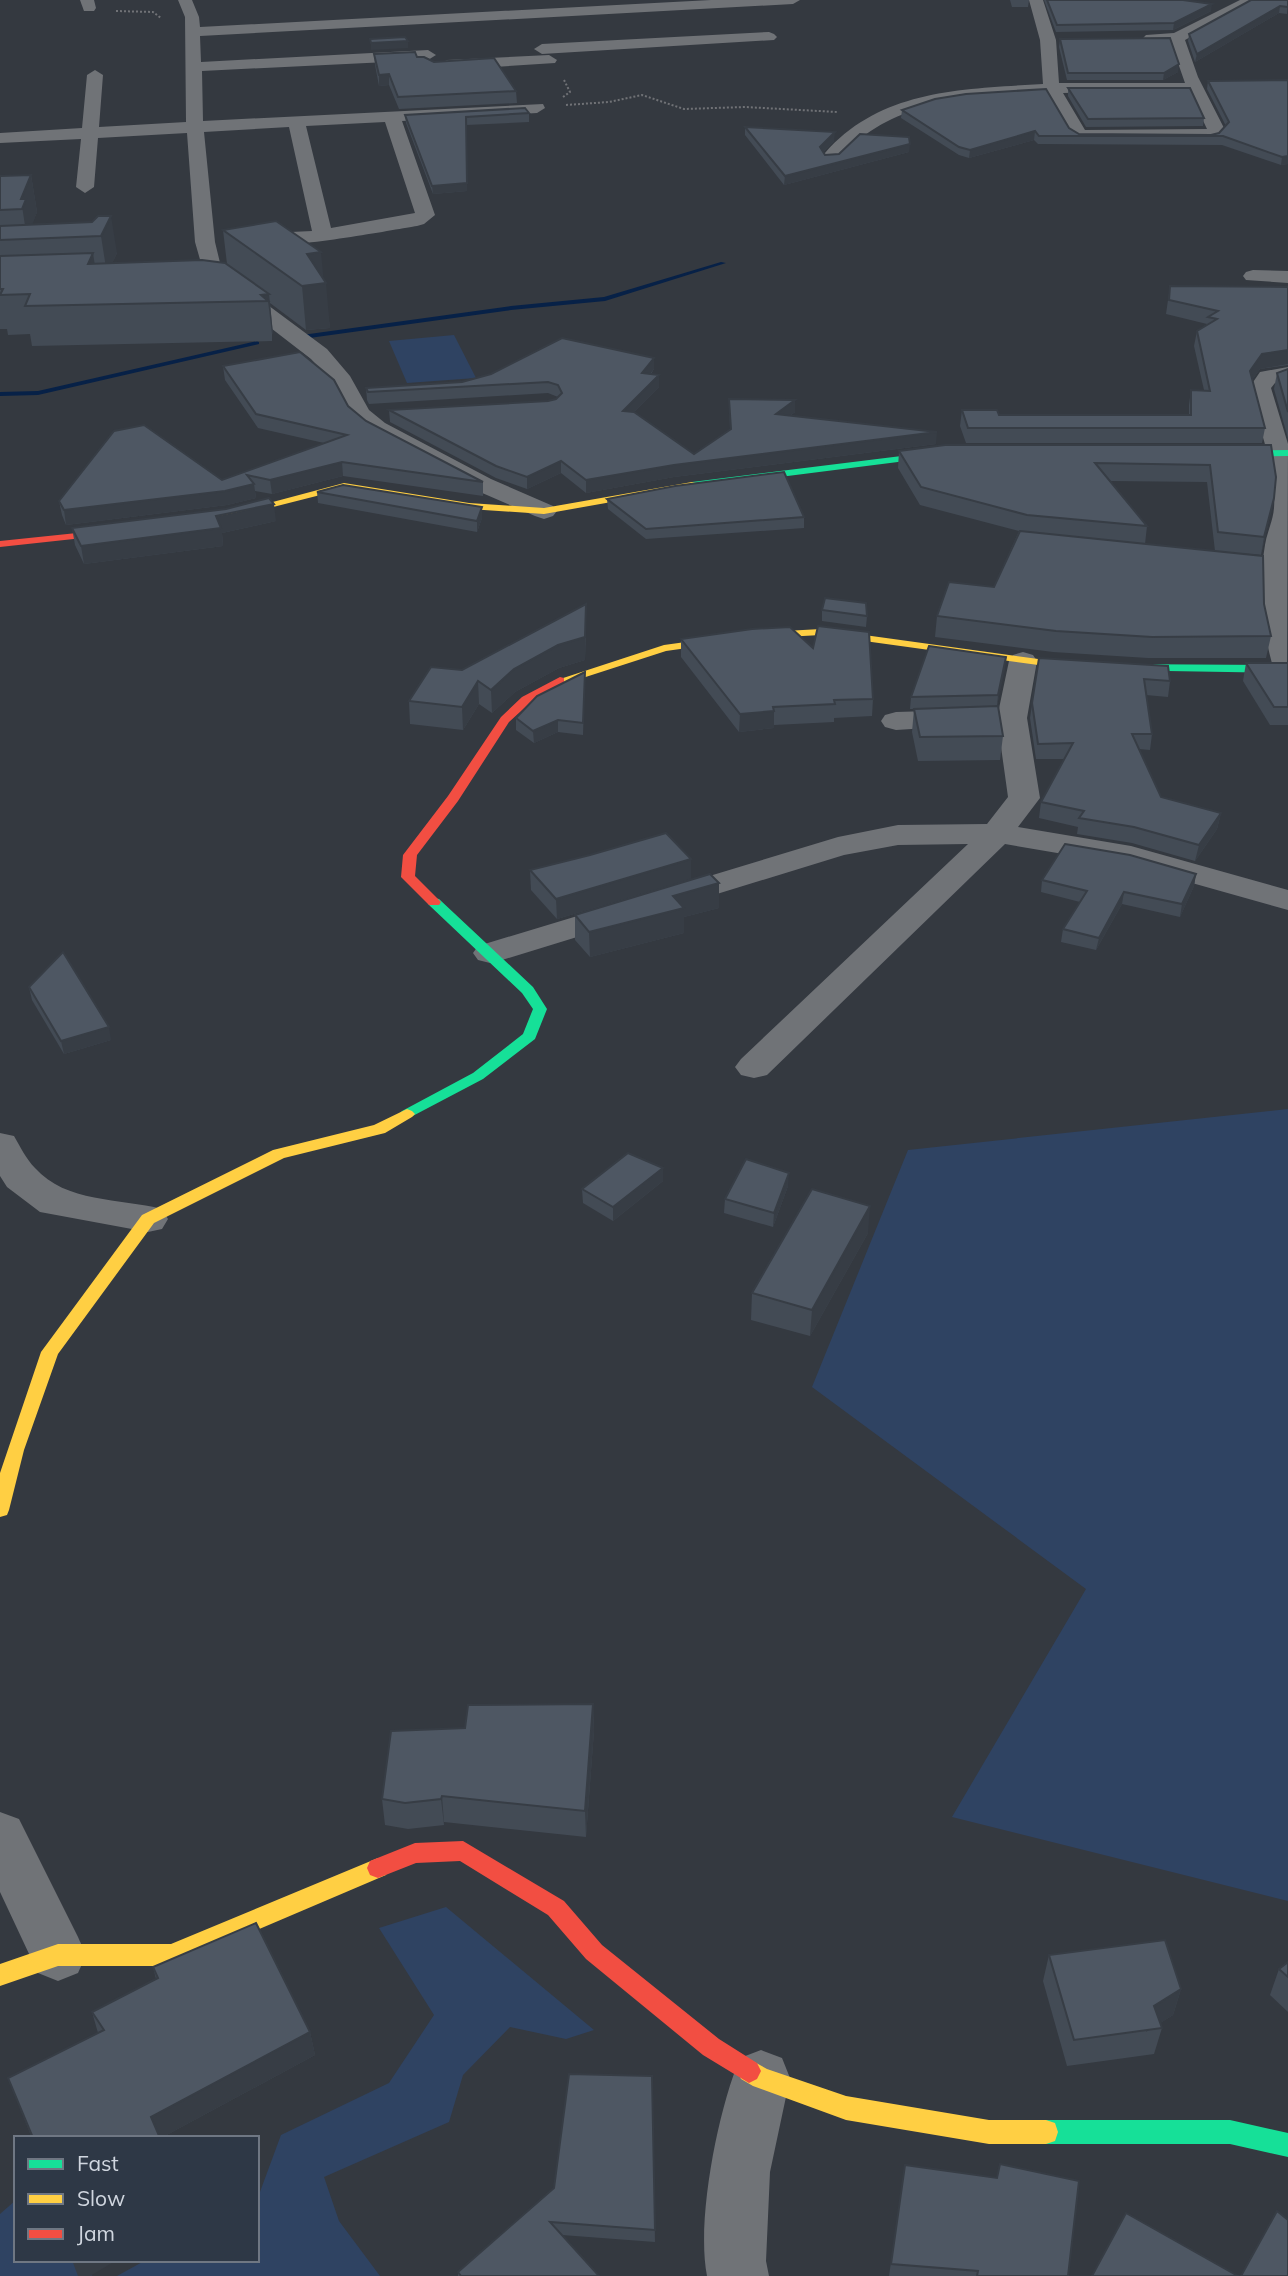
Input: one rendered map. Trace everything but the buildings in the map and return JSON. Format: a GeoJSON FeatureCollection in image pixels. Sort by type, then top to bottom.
{"type":"FeatureCollection","features":[{"type":"Feature","properties":{"kind":"street"},"geometry":{"type":"LineString","coordinates":[[185,0],[193,25],[195,127],[205,242],[212,273],[319,355],[342,381],[360,414],[377,428],[470,478],[544,511]]}},
{"type":"Feature","properties":{"kind":"street"},"geometry":{"type":"LineString","coordinates":[[401,0],[425,49]]}},
{"type":"Feature","properties":{"kind":"street"},"geometry":{"type":"LineString","coordinates":[[508,0],[538,43]]}},
{"type":"Feature","properties":{"kind":"street"},"geometry":{"type":"LineString","coordinates":[[193,25],[310,49],[425,49],[538,43],[619,5],[793,0]]}},
{"type":"Feature","properties":{"kind":"street"},"geometry":{"type":"LineString","coordinates":[[1036,0],[1054,40],[1051,86],[1079,135],[1210,136],[1216,130],[1196,88],[1178,38]]}},
{"type":"Feature","properties":{"kind":"street"},"geometry":{"type":"LineString","coordinates":[[1139,38],[1178,38],[1251,0]]}},
{"type":"Feature","properties":{"kind":"street"},"geometry":{"type":"LineString","coordinates":[[195,67],[310,49],[425,49],[769,37],[728,3]]}},
{"type":"Feature","properties":{"kind":"street"},"geometry":{"type":"LineString","coordinates":[[1212,5],[1236,8]]}},
{"type":"Feature","properties":{"kind":"street"},"geometry":{"type":"LineString","coordinates":[[299,9],[310,49]]}},
{"type":"Feature","properties":{"kind":"street"},"geometry":{"type":"LineString","coordinates":[[85,187],[95,75]]}},
{"type":"Feature","properties":{"kind":"street"},"geometry":{"type":"LineString","coordinates":[[831,157],[849,136],[899,107],[997,91],[1051,86],[1196,88]]}},
{"type":"Feature","properties":{"kind":"street"},"geometry":{"type":"LineString","coordinates":[[0,138],[296,121],[330,113],[392,116],[452,106],[537,108]]}},
{"type":"Feature","properties":{"kind":"street"},"geometry":{"type":"LineString","coordinates":[[205,242],[323,234],[417,220],[425,215],[392,116]]}},
{"type":"Feature","properties":{"kind":"street"},"geometry":{"type":"LineString","coordinates":[[296,121],[323,234]]}},
{"type":"Feature","properties":{"kind":"street"},"geometry":{"type":"LineString","coordinates":[[1253,276],[1288,277]]}},
{"type":"Feature","properties":{"kind":"street"},"geometry":{"type":"LineString","coordinates":[[197,289],[237,294]]}},
{"type":"Feature","properties":{"kind":"street"},"geometry":{"type":"LineString","coordinates":[[0,1510],[15,1450],[50,1352],[148,1219],[279,1154],[379,1129],[478,1076],[530,1036],[540,1009],[528,990],[408,877],[410,855],[453,798],[505,720],[526,700],[570,676],[664,648],[751,636],[821,632],[1023,661],[1148,670],[1287,668],[1282,651],[1276,567],[1278,542],[1287,509],[1283,453],[1261,388],[1268,377],[1288,374]]}},
{"type":"Feature","properties":{"kind":"street"},"geometry":{"type":"LineString","coordinates":[[360,414],[400,412]]}},
{"type":"Feature","properties":{"kind":"street"},"geometry":{"type":"LineString","coordinates":[[202,520],[228,516],[344,486],[469,506],[544,511],[611,497],[759,475],[826,470],[943,453],[969,453]]}},
{"type":"Feature","properties":{"kind":"street"},"geometry":{"type":"LineString","coordinates":[[1209,454],[1283,453]]}},
{"type":"Feature","properties":{"kind":"street"},"geometry":{"type":"LineString","coordinates":[[0,544],[136,529]]}},
{"type":"Feature","properties":{"kind":"street"},"geometry":{"type":"LineString","coordinates":[[1248,564],[1276,567]]}},
{"type":"Feature","properties":{"kind":"street"},"geometry":{"type":"LineString","coordinates":[[754,1068],[996,835],[1024,799],[1012,718],[1023,661]]}},
{"type":"Feature","properties":{"kind":"street"},"geometry":{"type":"LineString","coordinates":[[896,722],[1012,718]]}},
{"type":"Feature","properties":{"kind":"street"},"geometry":{"type":"LineString","coordinates":[[490,953],[838,847],[898,835],[996,835],[1131,856],[1288,900]]}},
{"type":"Feature","properties":{"kind":"street"},"geometry":{"type":"LineString","coordinates":[[0,1145],[21,1178],[54,1203],[148,1219]]}},
{"type":"Feature","properties":{"kind":"street"},"geometry":{"type":"LineString","coordinates":[[0,1836],[58,1955]]}},
{"type":"Feature","properties":{"kind":"street"},"geometry":{"type":"LineString","coordinates":[[0,1975],[58,1955],[172,1955],[415,1853],[463,1852],[556,1908],[593,1952],[711,2046],[761,2078],[846,2108],[989,2132],[1230,2132],[1288,2145]]}},
{"type":"Feature","properties":{"kind":"street"},"geometry":{"type":"LineString","coordinates":[[738,2276],[735,2261],[740,2172],[761,2078]]}},
{"type":"Feature","properties":{"kind":"path"},"geometry":{"type":"LineString","coordinates":[[88,4],[118,11],[153,12],[158,18],[193,25]]}},
{"type":"Feature","properties":{"kind":"path"},"geometry":{"type":"LineString","coordinates":[[537,108],[609,102],[642,95],[684,108],[745,107],[842,112]]}},
{"type":"Feature","properties":{"kind":"shaded area"},"geometry":{"type":"Polygon","coordinates":[[[454,335],[476,378],[407,383],[389,341],[454,335]]]}},
{"type":"Feature","properties":{"kind":"shaded area"},"geometry":{"type":"Polygon","coordinates":[[[1288,1109],[1288,1901],[952,1817],[1086,1589],[812,1387],[908,1150],[1288,1109]]]}},
{"type":"Feature","properties":{"kind":"shaded area"},"geometry":{"type":"Polygon","coordinates":[[[446,1907],[594,2030],[566,2039],[510,2027],[463,2075],[449,2122],[324,2177],[339,2221],[380,2276],[117,2276],[142,2262],[259,2262],[259,2195],[281,2135],[389,2083],[434,2015],[379,1928],[446,1907]]]}},
{"type":"Feature","properties":{"kind":"shaded area"},"geometry":{"type":"Polygon","coordinates":[[[14,2202],[14,2262],[81,2262],[92,2276],[0,2276],[0,2214],[14,2202]]]}},
{"type":"Feature","properties":{"kind":"waterway"},"geometry":{"type":"LineString","coordinates":[[302,337],[511,308],[605,299],[723,263]]}},
{"type":"Feature","properties":{"kind":"waterway"},"geometry":{"type":"LineString","coordinates":[[0,394],[38,393],[257,343]]}},
{"type":"Feature","properties":{"kind":"traffic: fast"},"geometry":{"type":"LineString","coordinates":[[692,485],[950,453]]}},
{"type":"Feature","properties":{"kind":"traffic: fast"},"geometry":{"type":"LineString","coordinates":[[1220,454],[1288,453]]}},
{"type":"Feature","properties":{"kind":"traffic: fast"},"geometry":{"type":"LineString","coordinates":[[1112,668],[1288,669]]}},
{"type":"Feature","properties":{"kind":"traffic: fast"},"geometry":{"type":"LineString","coordinates":[[407,1114],[478,1076],[530,1036],[540,1009],[528,990],[434,902]]}},
{"type":"Feature","properties":{"kind":"traffic: fast"},"geometry":{"type":"LineString","coordinates":[[1046,2132],[1230,2132],[1288,2145]]}},
{"type":"Feature","properties":{"kind":"traffic: slow"},"geometry":{"type":"LineString","coordinates":[[222,517],[344,486],[469,506],[544,511],[692,485]]}},
{"type":"Feature","properties":{"kind":"traffic: slow"},"geometry":{"type":"LineString","coordinates":[[560,681],[664,648],[751,636],[821,632],[1053,664],[1112,668]]}},
{"type":"Feature","properties":{"kind":"traffic: slow"},"geometry":{"type":"LineString","coordinates":[[0,1510],[15,1450],[50,1352],[148,1219],[279,1154],[379,1129],[407,1114]]}},
{"type":"Feature","properties":{"kind":"traffic: slow"},"geometry":{"type":"LineString","coordinates":[[0,1975],[58,1955],[172,1955],[378,1868]]}},
{"type":"Feature","properties":{"kind":"traffic: slow"},"geometry":{"type":"LineString","coordinates":[[749,2071],[761,2078],[846,2108],[989,2132],[1046,2132]]}},
{"type":"Feature","properties":{"kind":"traffic: jam"},"geometry":{"type":"LineString","coordinates":[[0,544],[125,531]]}},
{"type":"Feature","properties":{"kind":"traffic: jam"},"geometry":{"type":"LineString","coordinates":[[434,902],[408,877],[410,855],[453,798],[505,720],[526,700],[560,681]]}},
{"type":"Feature","properties":{"kind":"traffic: jam"},"geometry":{"type":"LineString","coordinates":[[378,1868],[415,1853],[463,1851],[556,1908],[594,1952],[711,2047],[749,2071]]}}]}
